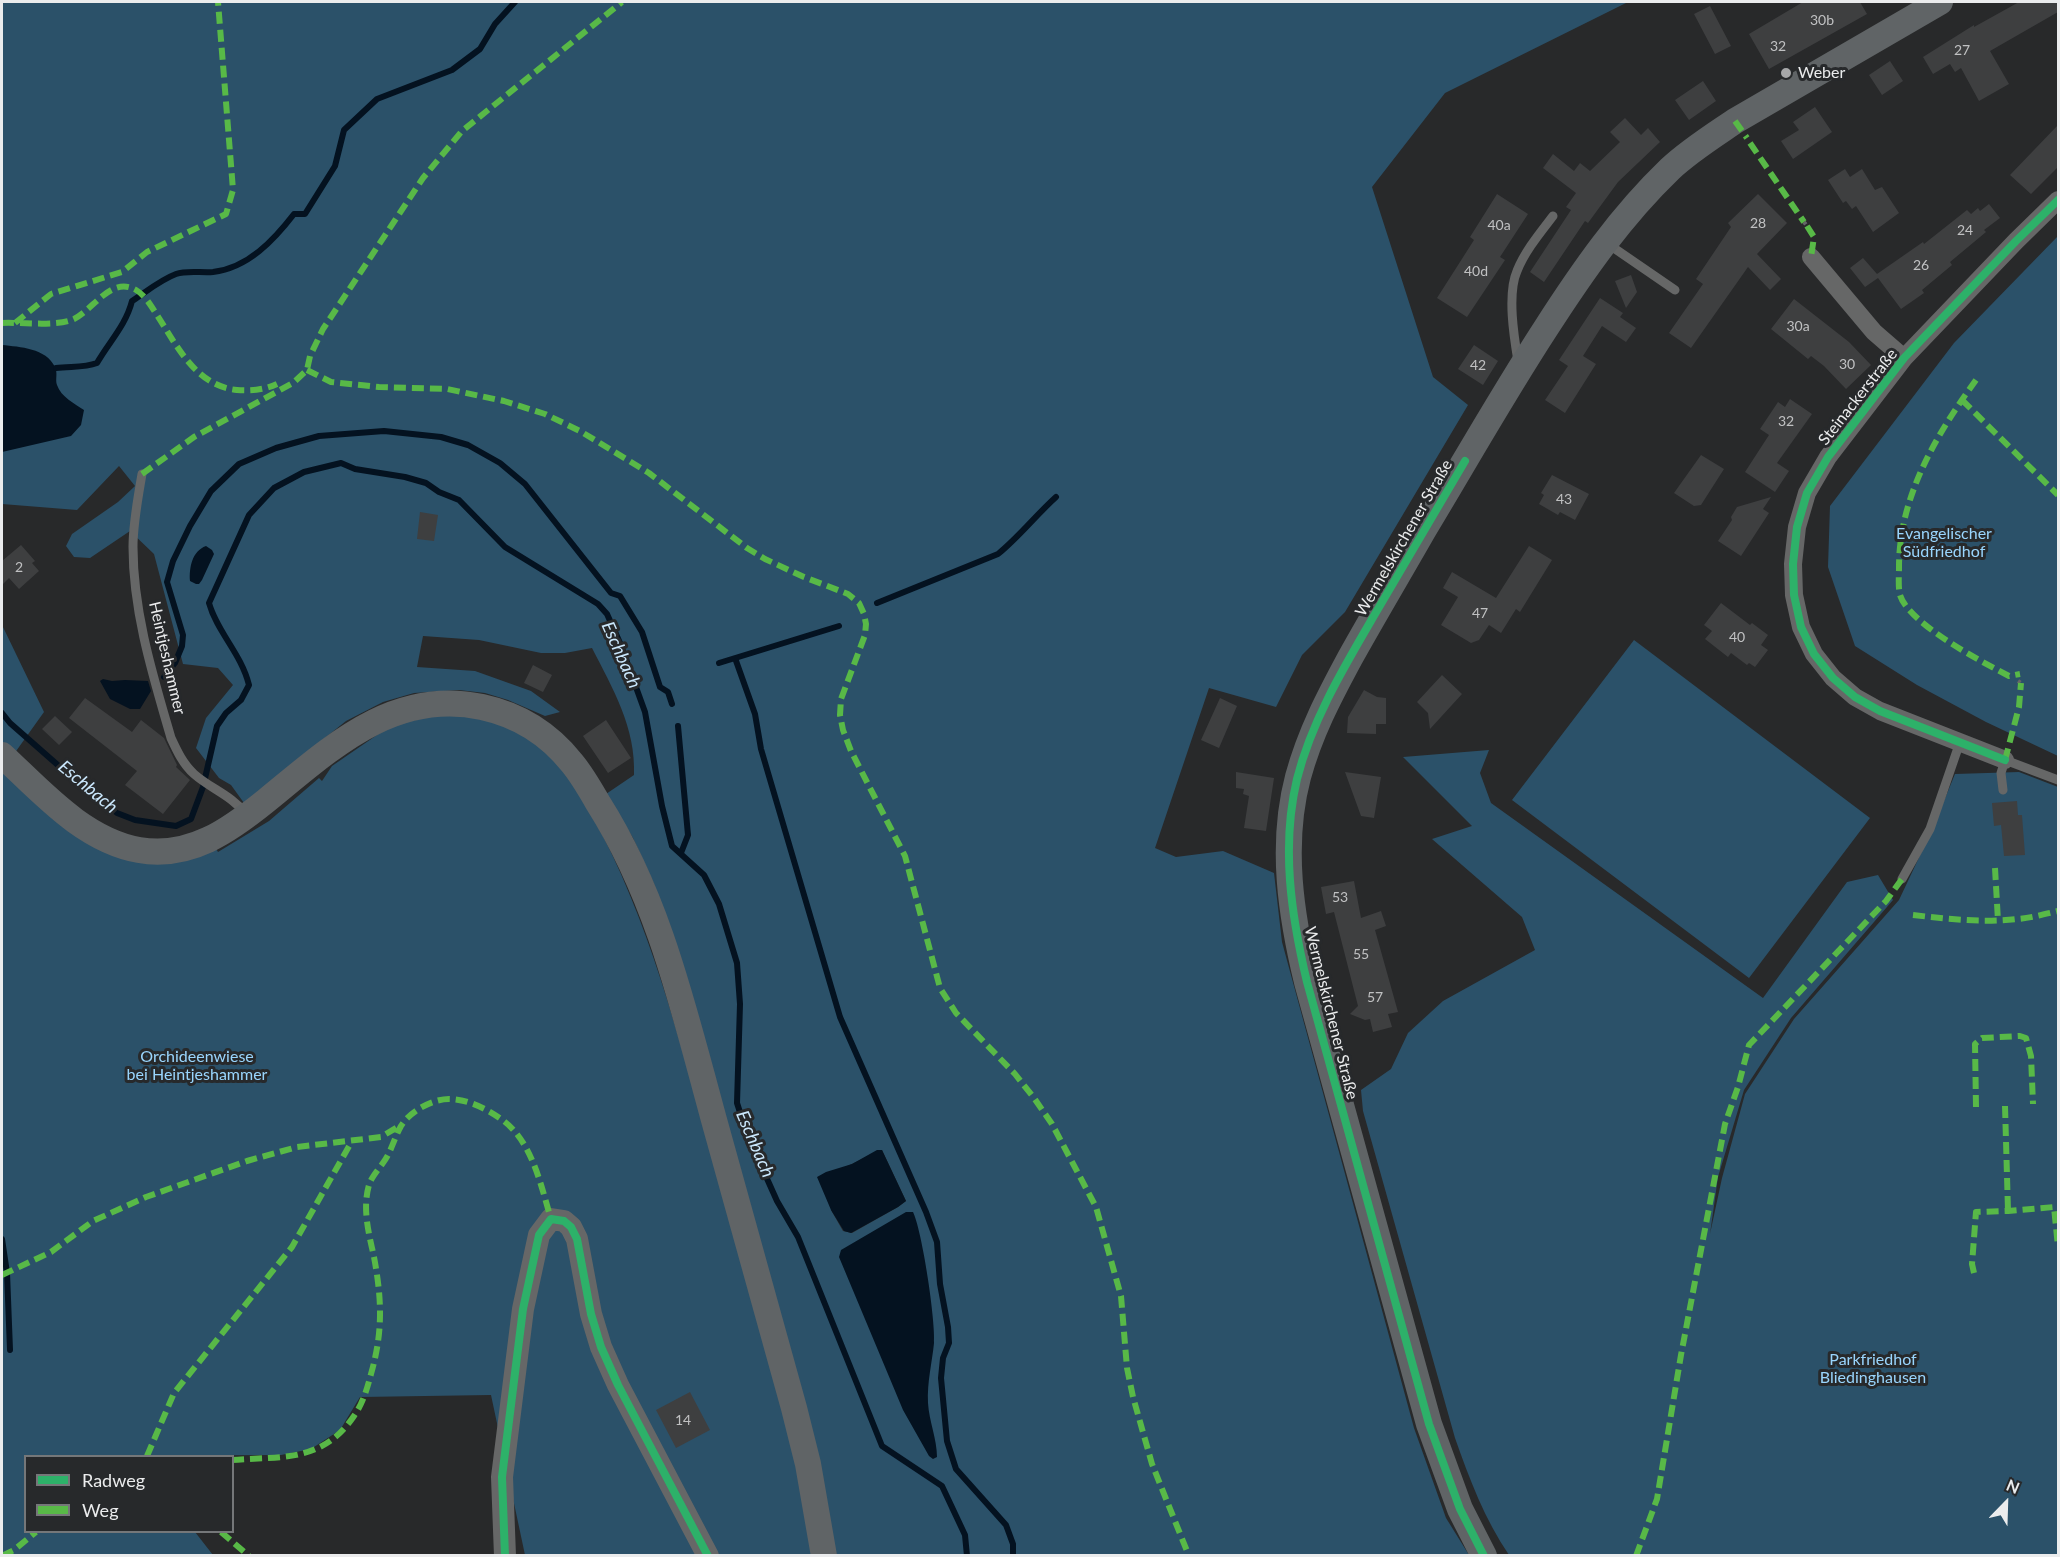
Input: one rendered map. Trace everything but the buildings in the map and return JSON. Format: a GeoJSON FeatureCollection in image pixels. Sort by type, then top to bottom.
{"type":"FeatureCollection","features":[{"type":"Feature","properties":{"kind":"main road","name":"Wermelskirchener Straße"},"geometry":{"type":"LineString","coordinates":[[1484,1556],[1460,1509],[1429,1424],[1297,941],[1290,890],[1289,837],[1297,780],[1318,717],[1374,616],[1520,369],[1571,289],[1624,218],[1671,168],[1703,143],[1755,109],[1940,2]]}},
{"type":"Feature","properties":{"kind":"main road"},"geometry":{"type":"LineString","coordinates":[[2,755],[71,817],[100,836],[125,846],[151,851],[191,847],[216,837],[247,816],[354,732],[382,717],[421,706],[454,703],[475,705],[511,715],[539,731],[570,761],[615,829],[637,872],[656,919],[693,1043],[794,1408],[808,1464],[824,1556]]}},
{"type":"Feature","properties":{"kind":"street","name":"Steinackerstraße"},"geometry":{"type":"LineString","coordinates":[[2005,760],[1880,711],[1855,697],[1833,678],[1814,654],[1801,627],[1794,595],[1793,564],[1797,527],[1808,493],[1828,457],[1904,358],[2058,200]]}},
{"type":"Feature","properties":{"kind":"street","name":"Steinackerstraße"},"geometry":{"type":"LineString","coordinates":[[1811,257],[1874,332],[1904,358]]}},
{"type":"Feature","properties":{"kind":"street"},"geometry":{"type":"LineString","coordinates":[[505,1556],[502,1477],[523,1309],[539,1235],[551,1219],[564,1221],[571,1227],[577,1239],[591,1314],[601,1347],[618,1385],[708,1556]]}},
{"type":"Feature","properties":{"kind":"lane"},"geometry":{"type":"LineString","coordinates":[[1520,369],[1514,337],[1515,274],[1553,216]]}},
{"type":"Feature","properties":{"kind":"lane"},"geometry":{"type":"LineString","coordinates":[[1605,243],[1676,290]]}},
{"type":"Feature","properties":{"kind":"lane","name":"Heintjeshammer"},"geometry":{"type":"LineString","coordinates":[[142,474],[133,549],[142,629],[171,738],[186,765],[196,776],[231,798],[247,816]]}},
{"type":"Feature","properties":{"kind":"lane"},"geometry":{"type":"LineString","coordinates":[[1902,879],[1930,830],[1959,742]]}},
{"type":"Feature","properties":{"kind":"lane"},"geometry":{"type":"LineString","coordinates":[[2003,790],[2001,773],[2005,760]]}},
{"type":"Feature","properties":{"kind":"lane","name":"Steinackerstraße"},"geometry":{"type":"LineString","coordinates":[[2005,760],[2058,780]]}},
{"type":"Feature","properties":{"kind":"green space"},"geometry":{"type":"Polygon","coordinates":[[[2,2],[1628,2],[1445,93],[1372,187],[1433,377],[1468,405],[1345,612],[1302,655],[1276,707],[1209,688],[1155,848],[1176,857],[1223,851],[1274,873],[1282,942],[1414,1428],[1446,1518],[1469,1555],[834,1555],[654,884],[633,838],[606,794],[634,775],[634,758],[622,709],[592,648],[565,653],[541,653],[479,640],[423,636],[417,667],[475,671],[531,691],[560,712],[545,716],[485,693],[459,690],[414,693],[383,702],[346,721],[244,803],[231,785],[219,778],[196,748],[206,718],[233,685],[218,668],[183,664],[154,554],[130,531],[90,558],[74,557],[66,546],[72,534],[118,502],[135,486],[119,466],[77,510],[2,504],[2,2]],[[882,1150],[843,1168],[831,1210],[843,1231],[852,1233],[906,1201],[882,1150]]]}},
{"type":"Feature","properties":{"kind":"green space","name":"Evangelischer Südfriedhof"},"geometry":{"type":"Polygon","coordinates":[[[2058,236],[2058,756],[1986,722],[1917,685],[1855,646],[1828,567],[1830,506],[1954,343],[2058,236]]]}},
{"type":"Feature","properties":{"kind":"green space"},"geometry":{"type":"Polygon","coordinates":[[[2,625],[44,712],[14,754],[2,742],[2,625]]]}},
{"type":"Feature","properties":{"kind":"green space"},"geometry":{"type":"Polygon","coordinates":[[[1634,640],[1870,818],[1749,978],[1512,800],[1634,640]]]}},
{"type":"Feature","properties":{"kind":"green space","name":"Orchideenwiese bei Heintjeshammer"},"geometry":{"type":"Polygon","coordinates":[[[432,716],[465,716],[487,719],[510,728],[543,748],[560,764],[578,789],[603,836],[639,917],[680,1042],[783,1409],[805,1506],[813,1555],[525,1555],[491,1395],[360,1397],[340,1430],[311,1449],[281,1455],[24,1455],[24,1533],[196,1533],[213,1555],[2,1555],[2,769],[89,841],[215,847],[218,852],[269,821],[319,778],[322,781],[332,766],[390,726],[432,716]]]}},
{"type":"Feature","properties":{"kind":"green space","name":"Parkfriedhof Bliedinghausen"},"geometry":{"type":"Polygon","coordinates":[[[1489,750],[1480,773],[1491,803],[1763,998],[1847,882],[1878,875],[1893,900],[1791,1018],[1744,1090],[1718,1177],[1710,1234],[1722,1178],[1745,1094],[1794,1019],[1899,900],[1955,774],[2019,772],[2058,787],[2058,1555],[1509,1555],[1485,1513],[1455,1438],[1363,1111],[1361,1090],[1391,1069],[1408,1033],[1443,1001],[1535,950],[1522,917],[1432,839],[1472,826],[1403,757],[1489,750]]]}},
{"type":"Feature","properties":{"kind":"shaded area"},"geometry":{"type":"Polygon","coordinates":[[[2,345],[39,352],[51,361],[56,369],[56,383],[59,389],[69,400],[84,410],[81,425],[71,436],[2,452],[2,345]]]}},
{"type":"Feature","properties":{"kind":"shaded area"},"geometry":{"type":"Polygon","coordinates":[[[206,546],[214,554],[202,580],[196,584],[190,581],[191,566],[197,552],[206,546]]]}},
{"type":"Feature","properties":{"kind":"shaded area"},"geometry":{"type":"Polygon","coordinates":[[[103,679],[148,681],[151,691],[140,709],[130,709],[110,699],[100,681],[103,679]]]}},
{"type":"Feature","properties":{"kind":"shaded area"},"geometry":{"type":"Polygon","coordinates":[[[877,1150],[882,1150],[906,1201],[851,1233],[844,1231],[831,1210],[817,1177],[852,1164],[877,1150]]]}},
{"type":"Feature","properties":{"kind":"shaded area"},"geometry":{"type":"Polygon","coordinates":[[[906,1212],[913,1212],[917,1222],[931,1297],[934,1343],[928,1395],[937,1450],[937,1457],[933,1459],[929,1456],[903,1410],[839,1257],[841,1250],[906,1212]]]}},
{"type":"Feature","properties":{"kind":"waterway"},"geometry":{"type":"LineString","coordinates":[[56,368],[97,363],[121,326],[132,301],[164,279],[180,273],[213,272],[226,269],[249,259],[269,243],[294,214],[305,214],[335,166],[344,130],[377,99],[452,70],[480,49],[495,24],[515,2]]}},
{"type":"Feature","properties":{"kind":"waterway"},"geometry":{"type":"LineString","coordinates":[[164,677],[175,663],[182,646],[183,635],[167,582],[173,561],[211,491],[239,464],[276,448],[319,436],[384,431],[441,437],[468,445],[500,463],[525,484],[611,593],[620,596],[642,632],[660,687],[668,692],[672,704]]}},
{"type":"Feature","properties":{"kind":"waterway","name":"Eschbach"},"geometry":{"type":"LineString","coordinates":[[2,713],[10,723],[76,781],[117,813],[135,820],[176,826],[191,819],[203,787],[217,726],[226,713],[241,700],[249,685],[209,603],[249,515],[274,488],[304,472],[341,463],[355,469],[405,477],[426,483],[439,492],[459,500],[505,547],[598,604],[607,614],[620,643],[645,712],[662,806],[672,846],[704,875],[719,904],[737,963],[740,1004],[737,1103],[747,1134],[777,1201],[798,1237],[882,1446],[942,1486],[965,1535],[967,1556]]}},
{"type":"Feature","properties":{"kind":"waterway"},"geometry":{"type":"LineString","coordinates":[[877,603],[998,554],[1056,497]]}},
{"type":"Feature","properties":{"kind":"waterway"},"geometry":{"type":"LineString","coordinates":[[719,663],[839,626]]}},
{"type":"Feature","properties":{"kind":"waterway"},"geometry":{"type":"LineString","coordinates":[[735,658],[755,714],[761,749],[840,1017],[937,1242],[940,1284],[949,1343],[943,1358],[941,1378],[947,1441],[956,1469],[1006,1525],[1013,1544],[1013,1556]]}},
{"type":"Feature","properties":{"kind":"waterway"},"geometry":{"type":"LineString","coordinates":[[678,726],[688,835],[681,853]]}},
{"type":"Feature","properties":{"kind":"waterway"},"geometry":{"type":"LineString","coordinates":[[2,1239],[7,1273],[10,1350]]}},
{"type":"Feature","properties":{"kind":"marked path"},"geometry":{"type":"LineString","coordinates":[[15,323],[51,294],[122,272],[147,252],[226,214],[233,190],[218,2]]}},
{"type":"Feature","properties":{"kind":"marked path"},"geometry":{"type":"LineString","coordinates":[[142,474],[194,437],[293,383],[307,370],[310,356],[323,329],[423,178],[462,131],[622,2]]}},
{"type":"Feature","properties":{"kind":"marked path"},"geometry":{"type":"LineString","coordinates":[[1735,121],[1747,138]]}},
{"type":"Feature","properties":{"kind":"marked path"},"geometry":{"type":"LineString","coordinates":[[1750,143],[1804,222]]}},
{"type":"Feature","properties":{"kind":"marked path"},"geometry":{"type":"LineString","coordinates":[[1807,226],[1814,237],[1811,257]]}},
{"type":"Feature","properties":{"kind":"marked path"},"geometry":{"type":"LineString","coordinates":[[2,323],[49,324],[74,319],[111,290],[127,287],[136,290],[145,298],[189,363],[210,381],[237,390],[262,389],[277,384]]}},
{"type":"Feature","properties":{"kind":"marked path"},"geometry":{"type":"LineString","coordinates":[[307,370],[331,382],[379,387],[447,389],[504,401],[545,414],[580,431],[649,473],[747,548],[765,559],[848,594],[859,603],[866,624],[865,635],[841,699],[840,715],[843,730],[851,751],[905,856],[940,988],[956,1013],[1015,1074],[1034,1098],[1052,1124],[1096,1207],[1121,1296],[1127,1368],[1133,1397],[1152,1464],[1189,1556]]}},
{"type":"Feature","properties":{"kind":"marked path"},"geometry":{"type":"LineString","coordinates":[[1976,380],[1934,445],[1913,492],[1905,516],[1901,541],[1899,592],[1906,606],[1931,630],[2009,676],[2020,674]]}},
{"type":"Feature","properties":{"kind":"marked path"},"geometry":{"type":"LineString","coordinates":[[1962,400],[2058,495]]}},
{"type":"Feature","properties":{"kind":"marked path"},"geometry":{"type":"LineString","coordinates":[[2005,760],[2019,707],[2021,683]]}},
{"type":"Feature","properties":{"kind":"marked path"},"geometry":{"type":"LineString","coordinates":[[1995,868],[1998,921]]}},
{"type":"Feature","properties":{"kind":"marked path"},"geometry":{"type":"LineString","coordinates":[[1636,1556],[1657,1499],[1681,1355],[1725,1124],[1749,1045],[1886,901],[1902,879]]}},
{"type":"Feature","properties":{"kind":"marked path"},"geometry":{"type":"LineString","coordinates":[[1913,915],[1991,921],[2027,918],[2058,911]]}},
{"type":"Feature","properties":{"kind":"marked path"},"geometry":{"type":"LineString","coordinates":[[1976,1107],[1975,1044],[1982,1038],[2020,1036],[2026,1038],[2031,1056],[2033,1104]]}},
{"type":"Feature","properties":{"kind":"marked path"},"geometry":{"type":"LineString","coordinates":[[234,1460],[284,1457],[315,1450],[342,1431],[360,1406],[375,1359],[380,1316],[377,1273],[367,1221],[367,1194],[370,1181],[388,1155],[401,1126],[410,1115],[430,1103],[451,1099],[478,1106],[501,1119],[512,1128],[528,1151],[551,1219]]}},
{"type":"Feature","properties":{"kind":"marked path"},"geometry":{"type":"LineString","coordinates":[[2005,1106],[2008,1211]]}},
{"type":"Feature","properties":{"kind":"marked path"},"geometry":{"type":"LineString","coordinates":[[2,1275],[51,1252],[93,1221],[146,1197],[247,1161],[297,1147],[381,1137],[401,1125]]}},
{"type":"Feature","properties":{"kind":"marked path"},"geometry":{"type":"LineString","coordinates":[[147,1455],[174,1393],[292,1247],[352,1141]]}},
{"type":"Feature","properties":{"kind":"marked path"},"geometry":{"type":"LineString","coordinates":[[1974,1273],[1972,1264],[1976,1212],[2054,1207],[2058,1247]]}},
{"type":"Feature","properties":{"kind":"marked path"},"geometry":{"type":"LineString","coordinates":[[2,1556],[14,1550],[35,1533]]}},
{"type":"Feature","properties":{"kind":"marked path"},"geometry":{"type":"LineString","coordinates":[[222,1533],[249,1556]]}},
{"type":"Feature","properties":{"kind":"cycle path"},"geometry":{"type":"LineString","coordinates":[[2005,760],[1880,711],[1855,697],[1833,678],[1814,654],[1801,627],[1794,595],[1793,564],[1797,527],[1807,493],[1828,457],[1904,358],[2058,200]]}},
{"type":"Feature","properties":{"kind":"cycle path"},"geometry":{"type":"LineString","coordinates":[[1465,461],[1352,654],[1320,715],[1297,779],[1292,804],[1289,855],[1296,931],[1307,982],[1429,1424],[1460,1509],[1484,1556]]}},
{"type":"Feature","properties":{"kind":"cycle path"},"geometry":{"type":"LineString","coordinates":[[505,1556],[502,1477],[523,1309],[539,1235],[551,1219],[564,1221],[571,1227],[577,1239],[591,1314],[601,1347],[618,1385],[708,1556]]}},
{"type":"Feature","properties":{"kind":"place","name":"Weber"},"geometry":{"type":"Point","coordinates":[1786,73]}}]}
